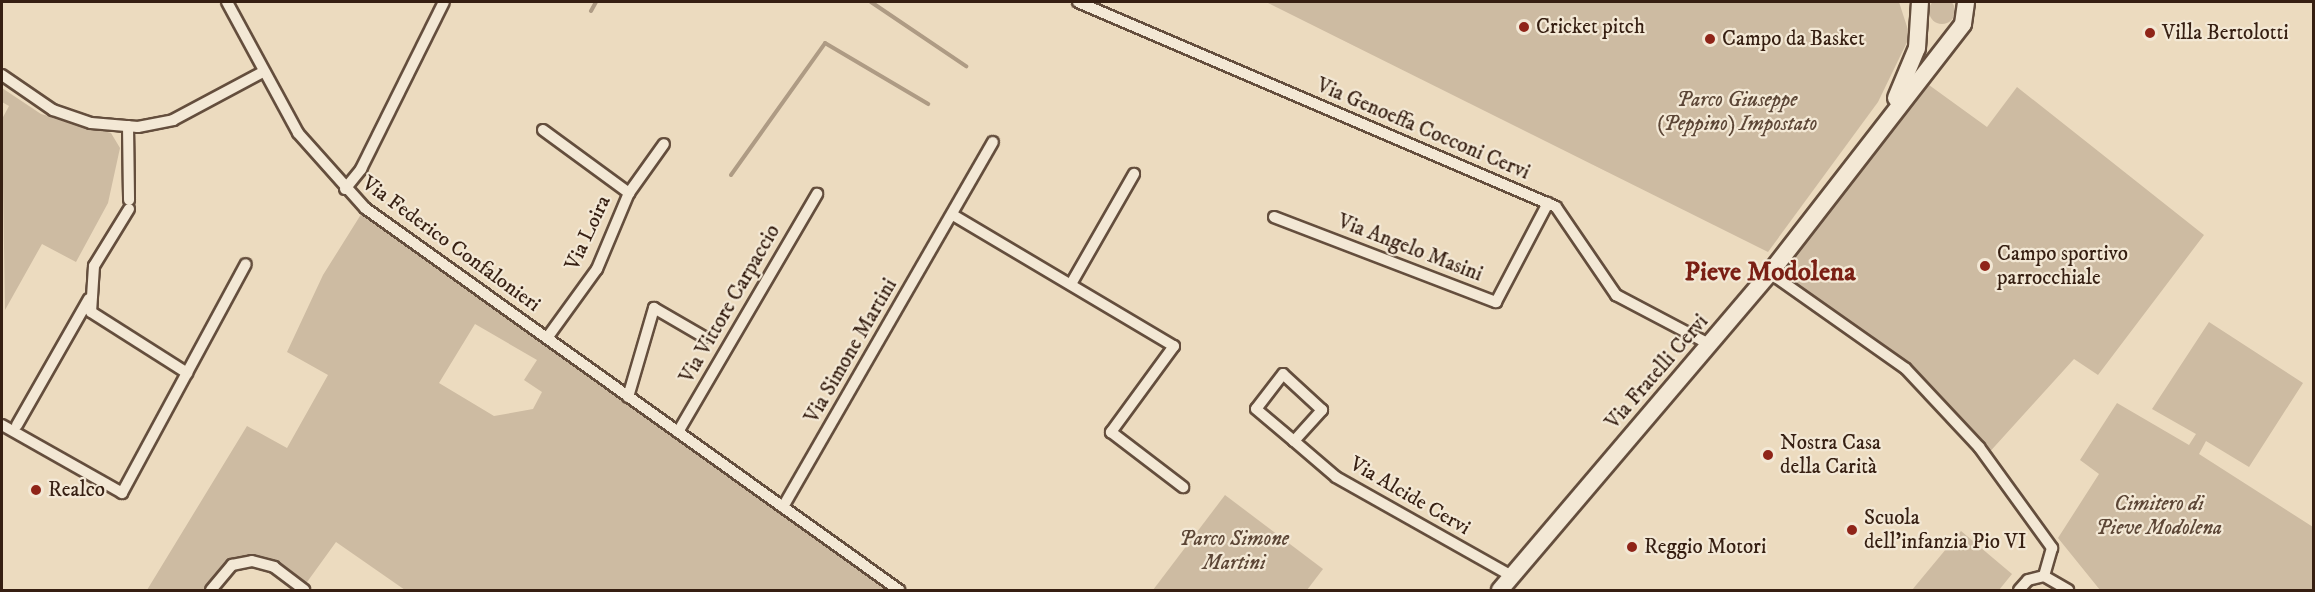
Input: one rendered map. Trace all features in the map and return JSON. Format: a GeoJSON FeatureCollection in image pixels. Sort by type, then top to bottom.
{"type":"FeatureCollection","features":[{"type":"Feature","properties":{"kind":"main road","name":"Via Fratelli Cervi"},"geometry":{"type":"LineString","coordinates":[[1886,121],[1917,48],[1920,2]]}},
{"type":"Feature","properties":{"kind":"main road","name":"Via Fratelli Cervi"},"geometry":{"type":"LineString","coordinates":[[1508,585],[1770,273],[1952,33],[1970,4]]}},
{"type":"Feature","properties":{"kind":"main road"},"geometry":{"type":"LineString","coordinates":[[1920,20],[1930,31],[1952,33]]}},
{"type":"Feature","properties":{"kind":"street","name":"Via Federico Confalonieri"},"geometry":{"type":"LineString","coordinates":[[227,2],[261,73],[298,133],[345,189],[628,397],[899,591]]}},
{"type":"Feature","properties":{"kind":"street"},"geometry":{"type":"LineString","coordinates":[[345,189],[361,169],[444,2]]}},
{"type":"Feature","properties":{"kind":"street","name":"Via Genoeffa Cocconi Cervi"},"geometry":{"type":"LineString","coordinates":[[1078,2],[1556,207],[1616,295],[1711,345]]}},
{"type":"Feature","properties":{"kind":"street"},"geometry":{"type":"LineString","coordinates":[[2,75],[53,110],[91,123],[128,126],[173,120],[261,73]]}},
{"type":"Feature","properties":{"kind":"street"},"geometry":{"type":"LineString","coordinates":[[128,126],[129,205],[94,266],[89,299],[91,312],[187,373]]}},
{"type":"Feature","properties":{"kind":"street"},"geometry":{"type":"LineString","coordinates":[[543,130],[629,193]]}},
{"type":"Feature","properties":{"kind":"street","name":"Via Simone Martini"},"geometry":{"type":"LineString","coordinates":[[783,507],[993,142]]}},
{"type":"Feature","properties":{"kind":"street","name":"Via Loira"},"geometry":{"type":"LineString","coordinates":[[547,338],[597,269],[629,193],[664,144]]}},
{"type":"Feature","properties":{"kind":"street"},"geometry":{"type":"LineString","coordinates":[[1071,284],[1134,174]]}},
{"type":"Feature","properties":{"kind":"street","name":"Via Vittore Carpaccio"},"geometry":{"type":"LineString","coordinates":[[678,432],[817,194]]}},
{"type":"Feature","properties":{"kind":"street","name":"Via Angelo Masini"},"geometry":{"type":"LineString","coordinates":[[1274,217],[1496,302],[1548,203]]}},
{"type":"Feature","properties":{"kind":"street"},"geometry":{"type":"LineString","coordinates":[[953,215],[1174,346],[1111,432],[1183,487]]}},
{"type":"Feature","properties":{"kind":"street"},"geometry":{"type":"LineString","coordinates":[[2,425],[122,493],[246,264]]}},
{"type":"Feature","properties":{"kind":"street"},"geometry":{"type":"LineString","coordinates":[[1770,273],[1906,369],[1979,447],[2052,548],[2044,576]]}},
{"type":"Feature","properties":{"kind":"street"},"geometry":{"type":"LineString","coordinates":[[17,425],[89,299]]}},
{"type":"Feature","properties":{"kind":"street"},"geometry":{"type":"LineString","coordinates":[[628,397],[654,308],[704,337]]}},
{"type":"Feature","properties":{"kind":"street","name":"Via Alcide Cervi"},"geometry":{"type":"LineString","coordinates":[[1294,441],[1322,410],[1283,374],[1256,409],[1336,477],[1508,585]]}},
{"type":"Feature","properties":{"kind":"street"},"geometry":{"type":"LineString","coordinates":[[211,591],[232,565],[252,561],[274,567],[304,591]]}},
{"type":"Feature","properties":{"kind":"street"},"geometry":{"type":"LineString","coordinates":[[2019,591],[2028,580],[2044,576],[2068,591]]}},
{"type":"Feature","properties":{"kind":"green space"},"geometry":{"type":"Polygon","coordinates":[[[1942,-2],[1951,2],[1955,11],[1951,20],[1942,24],[1933,20],[1929,11],[1933,2],[1942,-2]]]}},
{"type":"Feature","properties":{"kind":"green space","name":"Parco Giuseppe (Peppino) Impostato"},"geometry":{"type":"Polygon","coordinates":[[[1266,2],[1899,2],[1910,36],[1878,102],[1768,252],[1266,2]]]}},
{"type":"Feature","properties":{"kind":"green space","name":"Campo sportivo parrocchiale"},"geometry":{"type":"Polygon","coordinates":[[[1929,85],[1987,127],[2017,87],[2204,235],[2098,375],[2074,359],[1986,456],[1906,369],[1777,278],[1929,85]]]}},
{"type":"Feature","properties":{"kind":"green space"},"geometry":{"type":"Polygon","coordinates":[[[2,88],[41,114],[111,133],[120,148],[108,203],[76,262],[42,244],[5,310],[2,119],[9,106],[2,102],[2,88]]]}},
{"type":"Feature","properties":{"kind":"green space"},"geometry":{"type":"Polygon","coordinates":[[[365,208],[899,590],[405,590],[336,542],[302,589],[274,567],[232,565],[211,590],[147,590],[247,426],[287,448],[328,375],[287,352],[323,275],[365,208]],[[475,324],[439,383],[494,416],[533,409],[542,392],[524,380],[537,360],[475,324]]]}},
{"type":"Feature","properties":{"kind":"green space","name":"Cimitero di Pieve Modolena"},"geometry":{"type":"Polygon","coordinates":[[[2209,322],[2303,383],[2249,467],[2206,441],[2199,454],[2313,527],[2313,590],[2100,590],[2058,538],[2099,474],[2080,460],[2117,403],[2189,445],[2196,434],[2152,409],[2209,322]]]}},
{"type":"Feature","properties":{"kind":"green space","name":"Parco Simone Martini"},"geometry":{"type":"Polygon","coordinates":[[[1225,495],[1323,569],[1307,590],[1153,590],[1225,495]]]}},
{"type":"Feature","properties":{"kind":"green space"},"geometry":{"type":"Polygon","coordinates":[[[1961,531],[2012,574],[1999,590],[1912,590],[1961,531]]]}},
{"type":"Feature","properties":{"kind":"waterway"},"geometry":{"type":"LineString","coordinates":[[591,11],[596,2]]}},
{"type":"Feature","properties":{"kind":"waterway"},"geometry":{"type":"LineString","coordinates":[[871,2],[966,66]]}},
{"type":"Feature","properties":{"kind":"waterway"},"geometry":{"type":"LineString","coordinates":[[731,175],[825,43],[928,104]]}},
{"type":"Feature","properties":{"kind":"place","name":"Cricket pitch"},"geometry":{"type":"Point","coordinates":[1524,27]}},
{"type":"Feature","properties":{"kind":"place","name":"Villa Bertolotti"},"geometry":{"type":"Point","coordinates":[2150,33]}},
{"type":"Feature","properties":{"kind":"place","name":"Campo da Basket"},"geometry":{"type":"Point","coordinates":[1710,39]}},
{"type":"Feature","properties":{"kind":"place","name":"Campo sportivo parrocchiale"},"geometry":{"type":"Point","coordinates":[1985,266]}},
{"type":"Feature","properties":{"kind":"place","name":"Nostra Casa della Carità"},"geometry":{"type":"Point","coordinates":[1768,455]}},
{"type":"Feature","properties":{"kind":"place","name":"Realco"},"geometry":{"type":"Point","coordinates":[36,490]}},
{"type":"Feature","properties":{"kind":"place","name":"Scuola dell'infanzia Pio VI"},"geometry":{"type":"Point","coordinates":[1852,530]}},
{"type":"Feature","properties":{"kind":"place","name":"Reggio Motori"},"geometry":{"type":"Point","coordinates":[1632,547]}},
{"type":"Feature","properties":{"kind":"district","name":"Pieve Modolena"},"geometry":{"type":"Point","coordinates":[1770,273]}}]}
